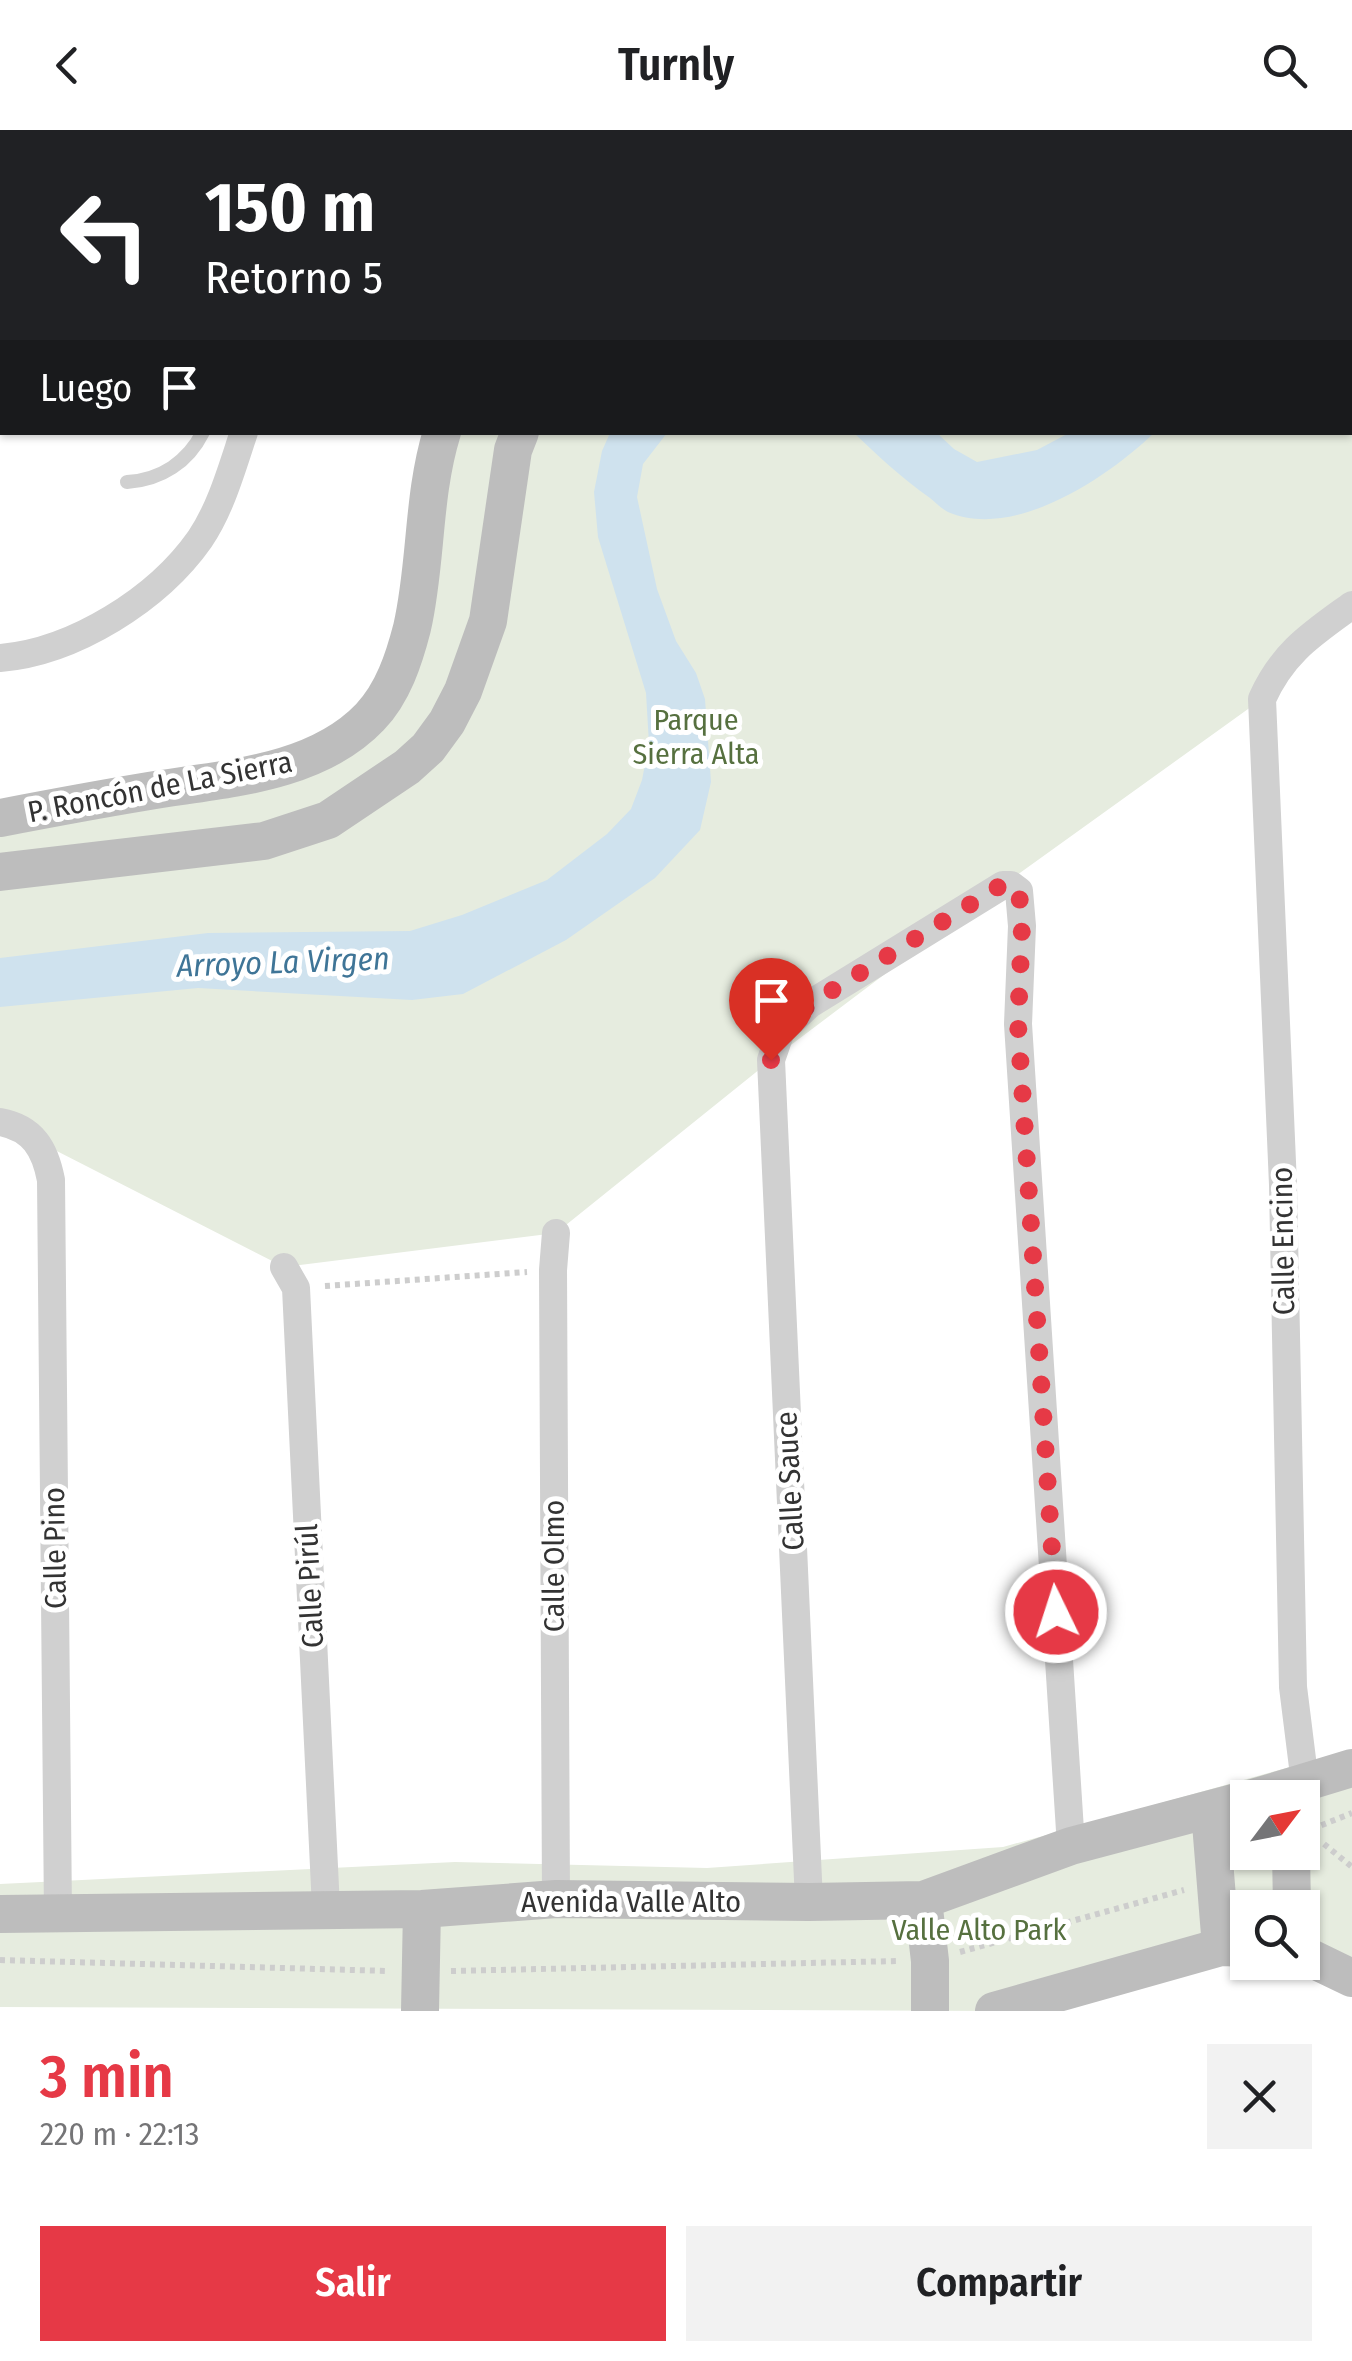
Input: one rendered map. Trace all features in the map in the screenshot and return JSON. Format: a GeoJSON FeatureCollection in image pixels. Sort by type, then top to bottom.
{"type":"FeatureCollection","features":[{"type":"Feature","properties":{"kind":"street"},"geometry":{"type":"LineString","coordinates":[[0,658],[53,645],[94,628],[140,601],[174,572],[202,536],[225,490],[243,435]]}},
{"type":"Feature","properties":{"kind":"street","name":"P. Roncón de La Sierra"},"geometry":{"type":"LineString","coordinates":[[0,818],[261,772],[304,759],[350,735],[371,716],[390,690],[408,640],[420,574],[430,474],[441,435]]}},
{"type":"Feature","properties":{"kind":"street","name":"P. Roncón de La Sierra"},"geometry":{"type":"LineString","coordinates":[[0,872],[264,841],[328,820],[407,767],[428,748],[447,722],[463,692],[488,621],[513,450],[519,435]]}},
{"type":"Feature","properties":{"kind":"street","name":"Calle Encino"},"geometry":{"type":"LineString","coordinates":[[1295,1780],[1282,1185],[1262,699],[1283,659],[1352,605]]}},
{"type":"Feature","properties":{"kind":"street","name":"Calle Sauce"},"geometry":{"type":"LineString","coordinates":[[809,1902],[771,1060],[780,1031],[810,1004],[1003,884],[1019,891],[1022,926],[1018,1024],[1072,1846]]}},
{"type":"Feature","properties":{"kind":"street","name":"Calle Pino"},"geometry":{"type":"LineString","coordinates":[[0,1122],[21,1127],[35,1138],[51,1180],[58,1915]]}},
{"type":"Feature","properties":{"kind":"street","name":"Calle Olmo"},"geometry":{"type":"LineString","coordinates":[[556,1233],[556,1899]]}},
{"type":"Feature","properties":{"kind":"street","name":"Calle Pirúl"},"geometry":{"type":"LineString","coordinates":[[290,1278],[326,1908]]}},
{"type":"Feature","properties":{"kind":"street","name":"Avenida Valle Alto"},"geometry":{"type":"LineString","coordinates":[[1319,1780],[1352,1768]]}},
{"type":"Feature","properties":{"kind":"street","name":"Avenida Valle Alto"},"geometry":{"type":"LineString","coordinates":[[0,1914],[422,1908],[556,1899],[923,1900],[1072,1846],[1230,1804]]}},
{"type":"Feature","properties":{"kind":"street"},"geometry":{"type":"LineString","coordinates":[[1210,1811],[1214,1882],[1230,1934]]}},
{"type":"Feature","properties":{"kind":"street"},"geometry":{"type":"LineString","coordinates":[[923,1900],[930,1961],[930,2011]]}},
{"type":"Feature","properties":{"kind":"street"},"geometry":{"type":"LineString","coordinates":[[420,2011],[422,1908]]}},
{"type":"Feature","properties":{"kind":"street"},"geometry":{"type":"LineString","coordinates":[[1008,2009],[1230,1948]]}},
{"type":"Feature","properties":{"kind":"street"},"geometry":{"type":"LineString","coordinates":[[1320,1963],[1352,1978]]}},
{"type":"Feature","properties":{"kind":"lane"},"geometry":{"type":"LineString","coordinates":[[127,482],[166,472],[194,451],[202,435]]}},
{"type":"Feature","properties":{"kind":"path"},"geometry":{"type":"LineString","coordinates":[[290,1278],[553,1270]]}},
{"type":"Feature","properties":{"kind":"path"},"geometry":{"type":"LineString","coordinates":[[1352,1813],[1307,1831],[1352,1867]]}},
{"type":"Feature","properties":{"kind":"path"},"geometry":{"type":"LineString","coordinates":[[0,1960],[420,1972],[930,1961],[1214,1882]]}},
{"type":"Feature","properties":{"kind":"green space","name":"Parque Sierra Alta"},"geometry":{"type":"Polygon","coordinates":[[[442,435],[1352,435],[1352,615],[1262,699],[1003,885],[771,1060],[556,1233],[284,1267],[0,1122],[0,819],[304,759],[371,716],[442,435]]]}},
{"type":"Feature","properties":{"kind":"green space","name":"Valle Alto Park"},"geometry":{"type":"Polygon","coordinates":[[[1308,1762],[1352,1768],[1352,1982],[1320,1964],[1320,1890],[1230,1890],[1230,1952],[988,2011],[0,2007],[0,1884],[455,1862],[707,1868],[1003,1847],[1230,1784],[1230,1870],[1320,1870],[1320,1780],[1243,1780],[1308,1762]]]}},
{"type":"Feature","properties":{"kind":"water","name":"Arroyo La Virgen"},"geometry":{"type":"Polygon","coordinates":[[[609,435],[665,435],[643,464],[637,497],[657,589],[676,641],[696,673],[705,699],[711,782],[700,830],[655,878],[566,940],[463,994],[412,1000],[198,988],[0,1007],[0,958],[208,933],[410,931],[462,915],[547,880],[607,834],[631,809],[649,744],[646,693],[598,537],[594,492],[609,435]]]}},
{"type":"Feature","properties":{"kind":"water"},"geometry":{"type":"Polygon","coordinates":[[[856,435],[939,435],[977,462],[1037,450],[1065,435],[1152,435],[1087,485],[1031,511],[1002,518],[974,519],[948,512],[856,435]]]}},
{"type":"Feature","properties":{"kind":"route"},"geometry":{"type":"LineString","coordinates":[[771,1060],[780,1031],[810,1004],[1003,884],[1019,891],[1022,926],[1018,1024],[1056,1612]]}}]}
